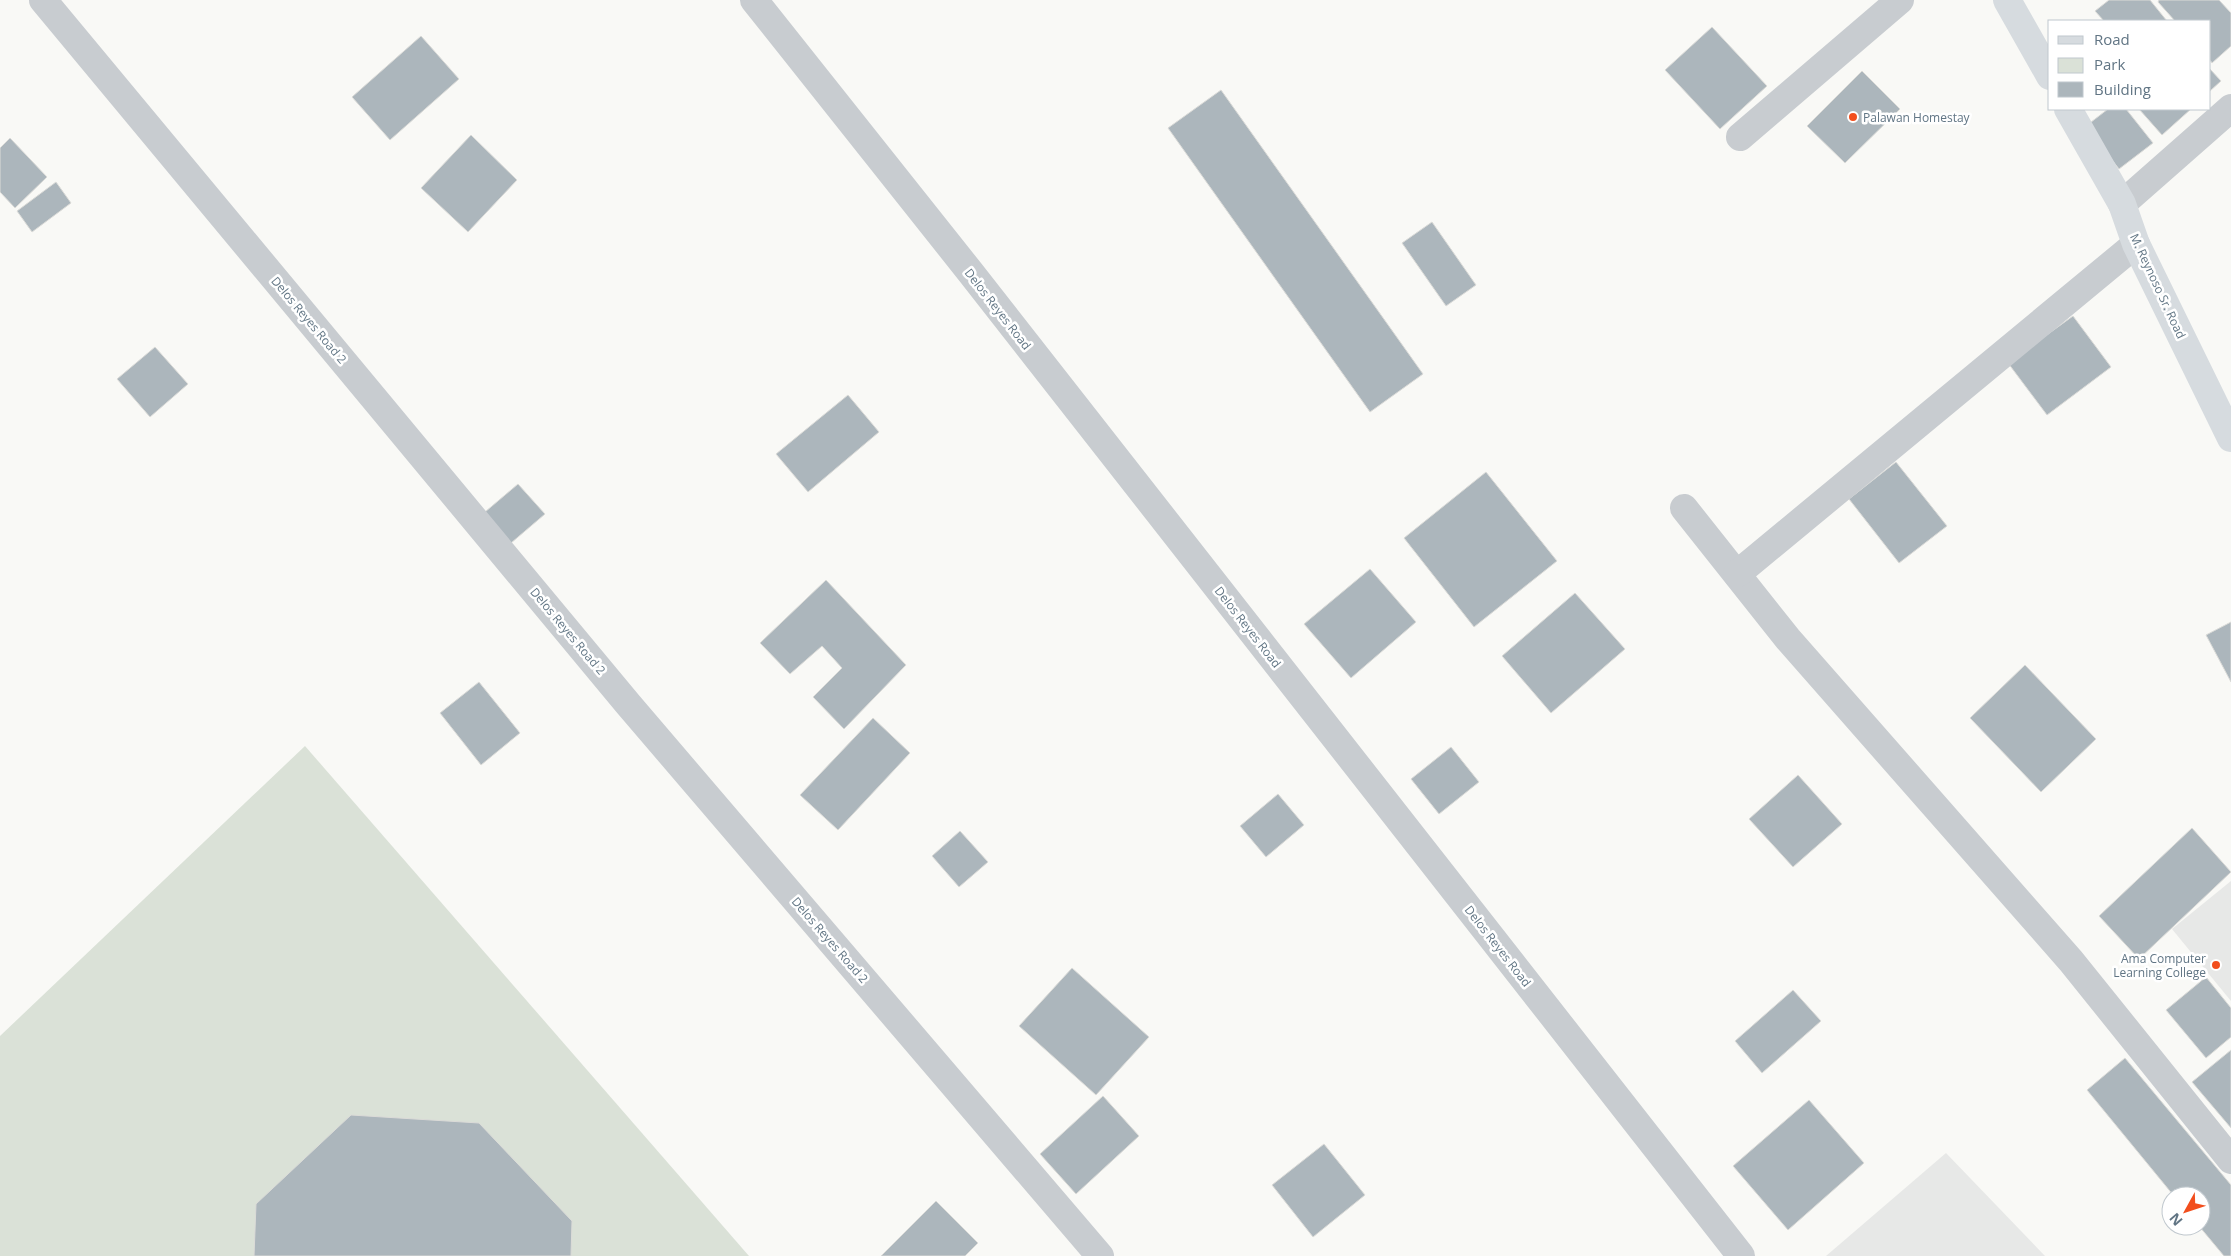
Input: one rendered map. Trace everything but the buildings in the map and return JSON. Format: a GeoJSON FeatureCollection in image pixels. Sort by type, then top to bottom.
{"type":"FeatureCollection","features":[{"type":"Feature","properties":{"kind":"street","name":"Delos Reyes Road 2"},"geometry":{"type":"LineString","coordinates":[[43,0],[628,704],[1100,1256]]}},
{"type":"Feature","properties":{"kind":"street","name":"Delos Reyes Road"},"geometry":{"type":"LineString","coordinates":[[754,0],[1741,1256]]}},
{"type":"Feature","properties":{"kind":"street"},"geometry":{"type":"LineString","coordinates":[[1740,137],[1900,0]]}},
{"type":"Feature","properties":{"kind":"street"},"geometry":{"type":"LineString","coordinates":[[2007,0],[2048,72]]}},
{"type":"Feature","properties":{"kind":"street"},"geometry":{"type":"LineString","coordinates":[[2122,204],[2231,108]]}},
{"type":"Feature","properties":{"kind":"street","name":"M. Reynoso Sr. Road"},"geometry":{"type":"LineString","coordinates":[[2069,110],[2122,204],[2136,244],[2231,438]]}},
{"type":"Feature","properties":{"kind":"street"},"geometry":{"type":"LineString","coordinates":[[1737,574],[2136,244]]}},
{"type":"Feature","properties":{"kind":"street"},"geometry":{"type":"LineString","coordinates":[[1684,508],[1788,639],[2071,961],[2231,1160]]}},
{"type":"Feature","properties":{"kind":"shaded area","name":"Ama Computer Learning College"},"geometry":{"type":"Polygon","coordinates":[[[2231,881],[2231,1001],[2172,929],[2231,881]]]}},
{"type":"Feature","properties":{"kind":"shaded area"},"geometry":{"type":"Polygon","coordinates":[[[1946,1153],[2045,1256],[1826,1256],[1946,1153]]]}},
{"type":"Feature","properties":{"kind":"green space"},"geometry":{"type":"Polygon","coordinates":[[[305,746],[749,1256],[0,1256],[0,1036],[305,746]]]}},
{"type":"Feature","properties":{"kind":"place","name":"Palawan Homestay"},"geometry":{"type":"Point","coordinates":[1853,117]}},
{"type":"Feature","properties":{"kind":"place","name":"Ama Computer Learning College"},"geometry":{"type":"Point","coordinates":[2216,965]}}]}
